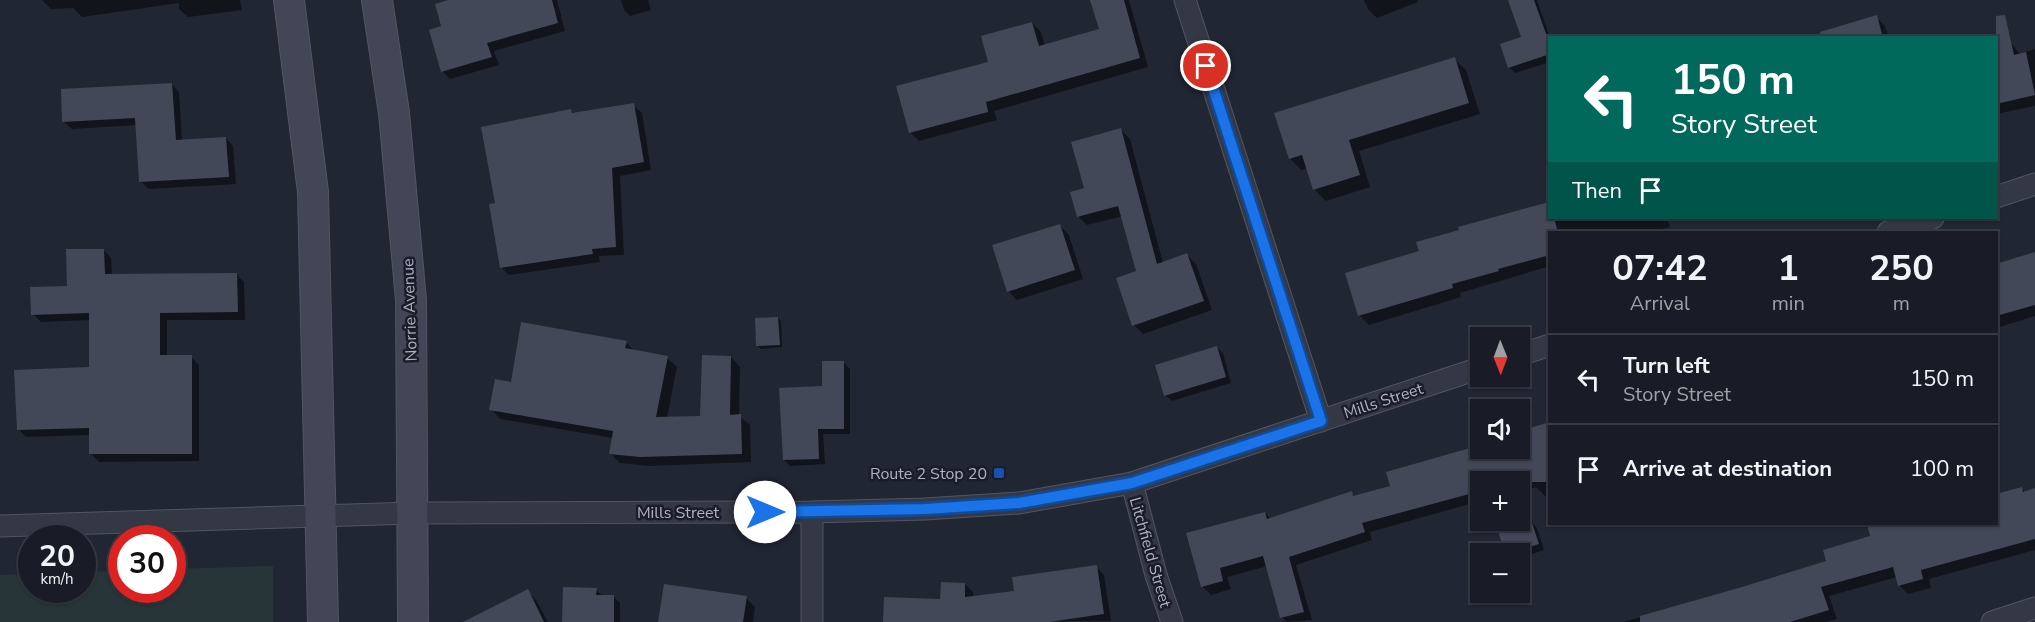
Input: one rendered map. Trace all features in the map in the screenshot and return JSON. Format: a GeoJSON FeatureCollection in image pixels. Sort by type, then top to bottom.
{"type":"FeatureCollection","features":[{"type":"Feature","properties":{"kind":"main road"},"geometry":{"type":"LineString","coordinates":[[289,0],[314,192],[323,622]]}},
{"type":"Feature","properties":{"kind":"main road","name":"Norrie Avenue"},"geometry":{"type":"LineString","coordinates":[[377,0],[394,113],[411,300],[413,622]]}},
{"type":"Feature","properties":{"kind":"street"},"geometry":{"type":"LineString","coordinates":[[1185,0],[1321,421]]}},
{"type":"Feature","properties":{"kind":"street"},"geometry":{"type":"LineString","coordinates":[[1998,196],[2035,184]]}},
{"type":"Feature","properties":{"kind":"street"},"geometry":{"type":"LineString","coordinates":[[1891,231],[1931,219]]}},
{"type":"Feature","properties":{"kind":"street"},"geometry":{"type":"LineString","coordinates":[[1530,352],[1548,346]]}},
{"type":"Feature","properties":{"kind":"street","name":"Mills Street"},"geometry":{"type":"LineString","coordinates":[[0,526],[412,513],[812,512],[925,509],[1019,503],[1132,483],[1470,371]]}},
{"type":"Feature","properties":{"kind":"street","name":"Litchfield Street"},"geometry":{"type":"LineString","coordinates":[[1132,483],[1156,575],[1172,622]]}},
{"type":"Feature","properties":{"kind":"street"},"geometry":{"type":"LineString","coordinates":[[812,512],[812,622]]}},
{"type":"Feature","properties":{"kind":"street"},"geometry":{"type":"LineString","coordinates":[[1992,622],[2035,608]]}},
{"type":"Feature","properties":{"kind":"shaded area"},"geometry":{"type":"Polygon","coordinates":[[[273,566],[273,622],[0,622],[0,575],[18,574],[18,603],[96,603],[96,572],[108,571],[108,603],[186,603],[186,569],[273,566]]]}},
{"type":"Feature","properties":{"kind":"building"},"geometry":{"type":"Polygon","coordinates":[[[448,0],[552,0],[558,23],[487,43],[492,57],[441,72],[429,30],[441,26],[435,4],[448,0]]]}},
{"type":"Feature","properties":{"kind":"building"},"geometry":{"type":"Polygon","coordinates":[[[1090,0],[1124,0],[1140,58],[986,102],[988,112],[909,133],[896,86],[988,62],[981,36],[1032,22],[1039,46],[1099,29],[1090,0]]]}},
{"type":"Feature","properties":{"kind":"building"},"geometry":{"type":"Polygon","coordinates":[[[1508,0],[1534,0],[1548,39],[1548,55],[1508,68],[1500,44],[1521,37],[1508,0]]]}},
{"type":"Feature","properties":{"kind":"building"},"geometry":{"type":"Polygon","coordinates":[[[1877,15],[1882,36],[1821,36],[1820,32],[1877,15]]]}},
{"type":"Feature","properties":{"kind":"building"},"geometry":{"type":"Polygon","coordinates":[[[2005,15],[2014,55],[2026,52],[2035,95],[1998,104],[1996,16],[2005,15]]]}},
{"type":"Feature","properties":{"kind":"building"},"geometry":{"type":"Polygon","coordinates":[[[1455,57],[1469,103],[1349,140],[1360,175],[1313,190],[1302,155],[1289,159],[1274,113],[1455,57]]]}},
{"type":"Feature","properties":{"kind":"building"},"geometry":{"type":"Polygon","coordinates":[[[172,83],[176,140],[226,137],[229,177],[139,182],[135,118],[62,122],[61,89],[172,83]]]}},
{"type":"Feature","properties":{"kind":"building"},"geometry":{"type":"Polygon","coordinates":[[[634,103],[644,162],[612,168],[616,247],[592,249],[593,254],[500,268],[489,204],[495,203],[481,127],[571,109],[572,113],[634,103]]]}},
{"type":"Feature","properties":{"kind":"building"},"geometry":{"type":"Polygon","coordinates":[[[1121,128],[1157,264],[1187,253],[1204,301],[1132,326],[1116,278],[1136,271],[1118,206],[1077,217],[1070,192],[1084,188],[1071,142],[1121,128]]]}},
{"type":"Feature","properties":{"kind":"building"},"geometry":{"type":"Polygon","coordinates":[[[1548,202],[1548,219],[1554,219],[1558,231],[1548,231],[1548,256],[1498,269],[1499,271],[1452,284],[1453,288],[1358,316],[1345,273],[1419,251],[1416,242],[1459,230],[1458,227],[1548,202]]]}},
{"type":"Feature","properties":{"kind":"building"},"geometry":{"type":"Polygon","coordinates":[[[1060,224],[1075,270],[1007,292],[992,245],[1060,224]]]}},
{"type":"Feature","properties":{"kind":"building"},"geometry":{"type":"Polygon","coordinates":[[[66,249],[104,249],[105,274],[237,273],[238,312],[160,313],[160,355],[192,355],[192,454],[89,454],[89,428],[17,430],[14,370],[89,367],[89,313],[31,315],[30,287],[67,286],[66,249]]]}},
{"type":"Feature","properties":{"kind":"building"},"geometry":{"type":"Polygon","coordinates":[[[2035,252],[2035,305],[1998,315],[1998,263],[2035,252]]]}},
{"type":"Feature","properties":{"kind":"building"},"geometry":{"type":"Polygon","coordinates":[[[778,317],[780,345],[756,346],[755,318],[778,317]]]}},
{"type":"Feature","properties":{"kind":"building"},"geometry":{"type":"Polygon","coordinates":[[[521,322],[627,341],[625,348],[668,356],[656,417],[700,416],[702,355],[731,356],[730,415],[741,414],[742,454],[640,457],[609,454],[613,431],[489,410],[495,379],[511,382],[521,322]]]}},
{"type":"Feature","properties":{"kind":"building"},"geometry":{"type":"Polygon","coordinates":[[[1217,346],[1226,377],[1164,396],[1155,365],[1217,346]]]}},
{"type":"Feature","properties":{"kind":"building"},"geometry":{"type":"Polygon","coordinates":[[[822,361],[844,361],[844,429],[818,429],[819,459],[783,460],[779,388],[822,386],[822,361]]]}},
{"type":"Feature","properties":{"kind":"building"},"geometry":{"type":"Polygon","coordinates":[[[1548,423],[1548,482],[1530,482],[1530,471],[1470,471],[1470,494],[1362,523],[1365,532],[1289,557],[1304,612],[1280,618],[1263,556],[1220,568],[1223,581],[1201,587],[1186,533],[1265,512],[1267,519],[1352,491],[1353,496],[1390,486],[1386,472],[1470,448],[1470,459],[1530,459],[1530,428],[1548,423]]]}},
{"type":"Feature","properties":{"kind":"building"},"geometry":{"type":"Polygon","coordinates":[[[2022,487],[2023,492],[2035,488],[2035,539],[1921,570],[1923,579],[1898,586],[1893,567],[1821,587],[1829,610],[1790,622],[1640,622],[1640,616],[1826,561],[1823,550],[1870,536],[1867,525],[1998,525],[1998,493],[2022,487]]]}},
{"type":"Feature","properties":{"kind":"building"},"geometry":{"type":"Polygon","coordinates":[[[1530,520],[1539,544],[1530,547],[1530,543],[1502,543],[1498,531],[1530,531],[1530,520]]]}},
{"type":"Feature","properties":{"kind":"building"},"geometry":{"type":"Polygon","coordinates":[[[1097,565],[1104,614],[1049,622],[883,622],[884,597],[940,599],[941,582],[965,583],[965,597],[1014,591],[1012,577],[1097,565]]]}},
{"type":"Feature","properties":{"kind":"building"},"geometry":{"type":"Polygon","coordinates":[[[664,584],[747,596],[743,622],[658,622],[664,584]]]}},
{"type":"Feature","properties":{"kind":"building"},"geometry":{"type":"Polygon","coordinates":[[[563,587],[597,588],[596,595],[614,595],[614,622],[562,622],[563,587]]]}},
{"type":"Feature","properties":{"kind":"building"},"geometry":{"type":"Polygon","coordinates":[[[528,589],[544,622],[463,622],[528,589]]]}},
{"type":"Feature","properties":{"kind":"place","name":"Route 2 Stop 20"},"geometry":{"type":"Point","coordinates":[999,473]}},
{"type":"Feature","properties":{"kind":"route"},"geometry":{"type":"LineString","coordinates":[[765,512],[925,509],[1019,503],[1132,483],[1321,421],[1206,66]]}}]}
